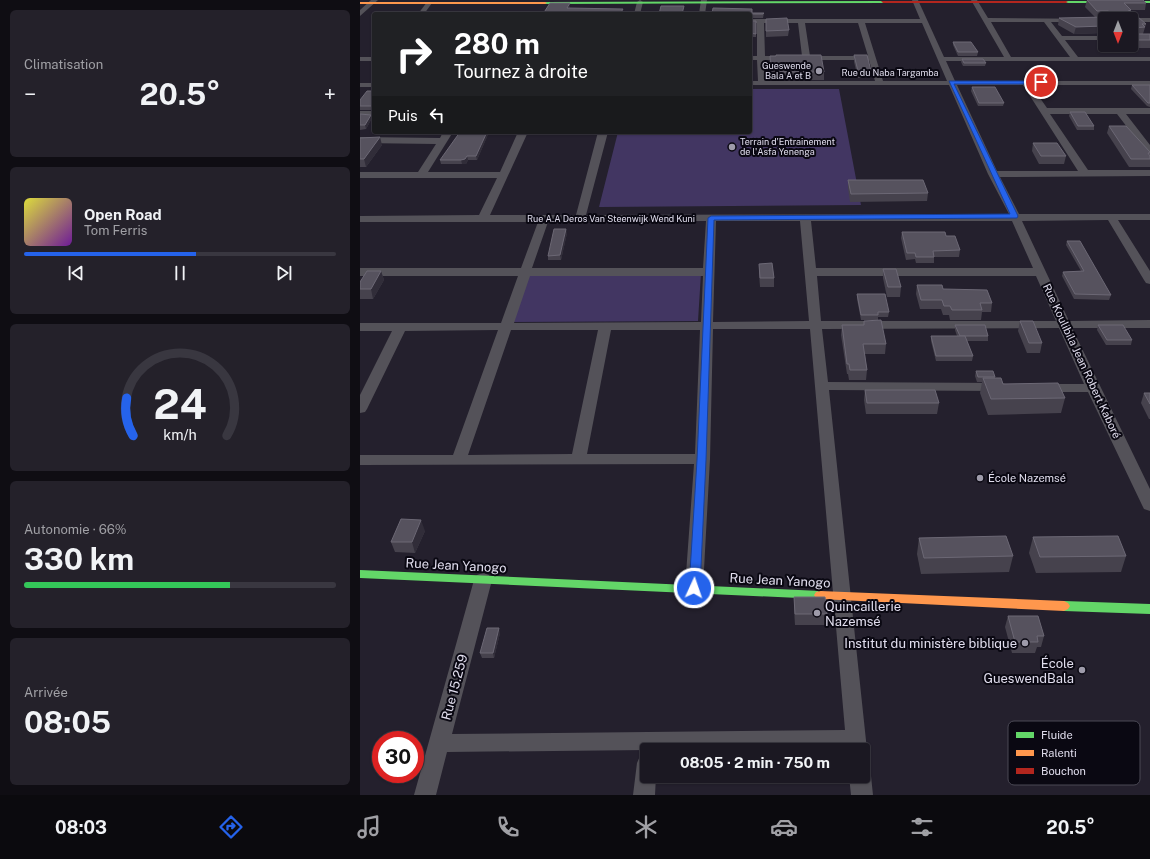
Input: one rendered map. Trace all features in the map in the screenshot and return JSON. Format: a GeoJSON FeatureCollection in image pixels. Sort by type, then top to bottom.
{"type":"FeatureCollection","features":[{"type":"Feature","properties":{"kind":"main road"},"geometry":{"type":"LineString","coordinates":[[360,3],[373,1],[429,3],[538,1],[1150,2]]}},
{"type":"Feature","properties":{"kind":"main road","name":"Rue Jean Yanogo"},"geometry":{"type":"LineString","coordinates":[[360,574],[694,588],[842,597],[1150,609]]}},
{"type":"Feature","properties":{"kind":"street"},"geometry":{"type":"LineString","coordinates":[[360,14],[373,1]]}},
{"type":"Feature","properties":{"kind":"street"},"geometry":{"type":"LineString","coordinates":[[702,12],[704,1]]}},
{"type":"Feature","properties":{"kind":"street","name":"Rue Koulibila Jean Robert Kaboré"},"geometry":{"type":"LineString","coordinates":[[915,1],[942,59],[951,83],[993,174],[1015,216],[1093,388],[1148,497]]}},
{"type":"Feature","properties":{"kind":"street"},"geometry":{"type":"LineString","coordinates":[[975,1],[1009,59]]}},
{"type":"Feature","properties":{"kind":"street"},"geometry":{"type":"LineString","coordinates":[[638,12],[640,2]]}},
{"type":"Feature","properties":{"kind":"street"},"geometry":{"type":"LineString","coordinates":[[422,12],[429,3]]}},
{"type":"Feature","properties":{"kind":"street"},"geometry":{"type":"LineString","coordinates":[[987,20],[1098,20]]}},
{"type":"Feature","properties":{"kind":"street"},"geometry":{"type":"LineString","coordinates":[[1046,20],[1075,58]]}},
{"type":"Feature","properties":{"kind":"street"},"geometry":{"type":"LineString","coordinates":[[1140,20],[1150,20]]}},
{"type":"Feature","properties":{"kind":"street"},"geometry":{"type":"LineString","coordinates":[[1140,20],[1150,30]]}},
{"type":"Feature","properties":{"kind":"street"},"geometry":{"type":"LineString","coordinates":[[752,21],[924,21]]}},
{"type":"Feature","properties":{"kind":"street"},"geometry":{"type":"LineString","coordinates":[[760,21],[762,83]]}},
{"type":"Feature","properties":{"kind":"street"},"geometry":{"type":"LineString","coordinates":[[801,21],[806,58]]}},
{"type":"Feature","properties":{"kind":"street"},"geometry":{"type":"LineString","coordinates":[[861,21],[880,83]]}},
{"type":"Feature","properties":{"kind":"street"},"geometry":{"type":"LineString","coordinates":[[1060,38],[1098,38]]}},
{"type":"Feature","properties":{"kind":"street"},"geometry":{"type":"LineString","coordinates":[[752,58],[872,58]]}},
{"type":"Feature","properties":{"kind":"street"},"geometry":{"type":"LineString","coordinates":[[942,59],[1150,58]]}},
{"type":"Feature","properties":{"kind":"street"},"geometry":{"type":"LineString","coordinates":[[360,60],[372,60]]}},
{"type":"Feature","properties":{"kind":"street"},"geometry":{"type":"LineString","coordinates":[[1025,82],[1084,172]]}},
{"type":"Feature","properties":{"kind":"street","name":"Rue du Naba Targamba"},"geometry":{"type":"LineString","coordinates":[[752,83],[1150,83]]}},
{"type":"Feature","properties":{"kind":"street"},"geometry":{"type":"LineString","coordinates":[[360,85],[372,85]]}},
{"type":"Feature","properties":{"kind":"street"},"geometry":{"type":"LineString","coordinates":[[1044,110],[1150,111]]}},
{"type":"Feature","properties":{"kind":"street"},"geometry":{"type":"LineString","coordinates":[[1119,111],[1146,140],[1150,151]]}},
{"type":"Feature","properties":{"kind":"street"},"geometry":{"type":"LineString","coordinates":[[360,114],[372,114]]}},
{"type":"Feature","properties":{"kind":"street"},"geometry":{"type":"LineString","coordinates":[[422,174],[447,134]]}},
{"type":"Feature","properties":{"kind":"street"},"geometry":{"type":"LineString","coordinates":[[483,219],[522,134]]}},
{"type":"Feature","properties":{"kind":"street"},"geometry":{"type":"LineString","coordinates":[[580,219],[602,134]]}},
{"type":"Feature","properties":{"kind":"street"},"geometry":{"type":"LineString","coordinates":[[360,140],[443,141]]}},
{"type":"Feature","properties":{"kind":"street"},"geometry":{"type":"LineString","coordinates":[[993,174],[1084,172],[1150,173]]}},
{"type":"Feature","properties":{"kind":"street"},"geometry":{"type":"LineString","coordinates":[[360,175],[502,175]]}},
{"type":"Feature","properties":{"kind":"street","name":"Rue A.A Deros Van Steenwijk Wend Kuni"},"geometry":{"type":"LineString","coordinates":[[360,219],[1015,216],[1150,217]]}},
{"type":"Feature","properties":{"kind":"street"},"geometry":{"type":"LineString","coordinates":[[805,217],[856,743]]}},
{"type":"Feature","properties":{"kind":"street"},"geometry":{"type":"LineString","coordinates":[[1111,217],[1148,275]]}},
{"type":"Feature","properties":{"kind":"street"},"geometry":{"type":"LineString","coordinates":[[694,588],[702,460],[711,218]]}},
{"type":"Feature","properties":{"kind":"street"},"geometry":{"type":"LineString","coordinates":[[459,460],[544,219]]}},
{"type":"Feature","properties":{"kind":"street"},"geometry":{"type":"LineString","coordinates":[[360,272],[708,272]]}},
{"type":"Feature","properties":{"kind":"street"},"geometry":{"type":"LineString","coordinates":[[811,272],[1040,272]]}},
{"type":"Feature","properties":{"kind":"street"},"geometry":{"type":"LineString","coordinates":[[360,327],[1150,324]]}},
{"type":"Feature","properties":{"kind":"street"},"geometry":{"type":"LineString","coordinates":[[579,459],[605,326]]}},
{"type":"Feature","properties":{"kind":"street"},"geometry":{"type":"LineString","coordinates":[[360,409],[365,389],[400,327]]}},
{"type":"Feature","properties":{"kind":"street"},"geometry":{"type":"LineString","coordinates":[[822,386],[1014,387]]}},
{"type":"Feature","properties":{"kind":"street"},"geometry":{"type":"LineString","coordinates":[[1030,388],[1093,388]]}},
{"type":"Feature","properties":{"kind":"street"},"geometry":{"type":"LineString","coordinates":[[360,460],[702,460]]}},
{"type":"Feature","properties":{"kind":"street","name":"Rue 15.259"},"geometry":{"type":"LineString","coordinates":[[424,795],[483,580]]}},
{"type":"Feature","properties":{"kind":"street"},"geometry":{"type":"LineString","coordinates":[[439,743],[640,746]]}},
{"type":"Feature","properties":{"kind":"street"},"geometry":{"type":"LineString","coordinates":[[644,795],[645,783]]}},
{"type":"Feature","properties":{"kind":"street"},"geometry":{"type":"LineString","coordinates":[[861,783],[862,795]]}},
{"type":"Feature","properties":{"kind":"shaded area","name":"Terrain d'Entrainement de l'Asfa Yenenga"},"geometry":{"type":"Polygon","coordinates":[[[752,89],[839,89],[861,205],[599,207],[617,134],[752,134],[752,89]]]}},
{"type":"Feature","properties":{"kind":"shaded area"},"geometry":{"type":"Polygon","coordinates":[[[529,273],[701,273],[698,321],[512,322],[529,273]]]}},
{"type":"Feature","properties":{"kind":"building"},"geometry":{"type":"Polygon","coordinates":[[[1087,0],[1143,0],[1146,3],[1124,3],[1131,10],[1128,12],[1097,11],[1087,0]]]}},
{"type":"Feature","properties":{"kind":"building"},"geometry":{"type":"Polygon","coordinates":[[[550,3],[570,3],[567,8],[623,9],[621,12],[544,12],[550,3]]]}},
{"type":"Feature","properties":{"kind":"building"},"geometry":{"type":"Polygon","coordinates":[[[661,6],[684,6],[682,12],[660,12],[661,6]]]}},
{"type":"Feature","properties":{"kind":"building"},"geometry":{"type":"Polygon","coordinates":[[[713,8],[752,9],[752,12],[712,12],[713,8]]]}},
{"type":"Feature","properties":{"kind":"building"},"geometry":{"type":"Polygon","coordinates":[[[752,13],[764,13],[752,14],[752,13]]]}},
{"type":"Feature","properties":{"kind":"building"},"geometry":{"type":"Polygon","coordinates":[[[1098,17],[1098,26],[1076,27],[1059,18],[1098,17]]]}},
{"type":"Feature","properties":{"kind":"building"},"geometry":{"type":"Polygon","coordinates":[[[1138,17],[1146,24],[1142,24],[1145,27],[1138,28],[1138,17]]]}},
{"type":"Feature","properties":{"kind":"building"},"geometry":{"type":"Polygon","coordinates":[[[787,18],[789,30],[766,31],[766,19],[787,18]]]}},
{"type":"Feature","properties":{"kind":"building"},"geometry":{"type":"Polygon","coordinates":[[[752,21],[756,21],[756,34],[752,33],[752,21]]]}},
{"type":"Feature","properties":{"kind":"building"},"geometry":{"type":"Polygon","coordinates":[[[1138,34],[1150,34],[1150,40],[1138,40],[1138,34]]]}},
{"type":"Feature","properties":{"kind":"building"},"geometry":{"type":"Polygon","coordinates":[[[953,42],[971,42],[978,52],[958,52],[953,42]]]}},
{"type":"Feature","properties":{"kind":"building"},"geometry":{"type":"Polygon","coordinates":[[[821,55],[824,72],[777,72],[777,70],[771,70],[770,56],[821,55]]]}},
{"type":"Feature","properties":{"kind":"building"},"geometry":{"type":"Polygon","coordinates":[[[854,55],[867,55],[871,71],[858,71],[854,55]]]}},
{"type":"Feature","properties":{"kind":"building"},"geometry":{"type":"Polygon","coordinates":[[[962,59],[983,59],[986,63],[964,63],[962,59]]]}},
{"type":"Feature","properties":{"kind":"building"},"geometry":{"type":"Polygon","coordinates":[[[1132,85],[1150,85],[1150,103],[1148,103],[1132,85]]]}},
{"type":"Feature","properties":{"kind":"building"},"geometry":{"type":"Polygon","coordinates":[[[972,87],[995,87],[1004,103],[979,103],[972,87]]]}},
{"type":"Feature","properties":{"kind":"building"},"geometry":{"type":"Polygon","coordinates":[[[367,91],[372,91],[372,106],[360,106],[360,100],[367,91]]]}},
{"type":"Feature","properties":{"kind":"building"},"geometry":{"type":"Polygon","coordinates":[[[1070,112],[1085,112],[1094,126],[1078,126],[1070,112]]]}},
{"type":"Feature","properties":{"kind":"building"},"geometry":{"type":"Polygon","coordinates":[[[360,114],[371,115],[365,125],[360,125],[360,114]]]}},
{"type":"Feature","properties":{"kind":"building"},"geometry":{"type":"Polygon","coordinates":[[[1109,126],[1126,126],[1150,152],[1148,153],[1150,159],[1131,159],[1109,126]]]}},
{"type":"Feature","properties":{"kind":"building"},"geometry":{"type":"Polygon","coordinates":[[[459,134],[486,134],[476,156],[467,156],[465,159],[461,160],[440,160],[459,134]]]}},
{"type":"Feature","properties":{"kind":"building"},"geometry":{"type":"Polygon","coordinates":[[[380,137],[364,159],[360,159],[360,138],[380,137]]]}},
{"type":"Feature","properties":{"kind":"building"},"geometry":{"type":"Polygon","coordinates":[[[1033,143],[1057,143],[1066,156],[1041,156],[1033,143]]]}},
{"type":"Feature","properties":{"kind":"building"},"geometry":{"type":"Polygon","coordinates":[[[848,180],[923,180],[928,193],[851,194],[848,180]]]}},
{"type":"Feature","properties":{"kind":"building"},"geometry":{"type":"Polygon","coordinates":[[[554,229],[566,229],[560,255],[548,256],[554,229]]]}},
{"type":"Feature","properties":{"kind":"building"},"geometry":{"type":"Polygon","coordinates":[[[902,232],[945,232],[946,236],[955,236],[960,250],[933,251],[934,257],[916,257],[915,253],[907,253],[902,232]]]}},
{"type":"Feature","properties":{"kind":"building"},"geometry":{"type":"Polygon","coordinates":[[[1067,241],[1080,241],[1111,295],[1075,294],[1063,272],[1084,271],[1067,241]]]}},
{"type":"Feature","properties":{"kind":"building"},"geometry":{"type":"Polygon","coordinates":[[[772,263],[774,278],[760,278],[759,264],[772,263]]]}},
{"type":"Feature","properties":{"kind":"building"},"geometry":{"type":"Polygon","coordinates":[[[883,269],[896,269],[901,287],[888,287],[883,269]]]}},
{"type":"Feature","properties":{"kind":"building"},"geometry":{"type":"Polygon","coordinates":[[[367,271],[381,271],[371,289],[360,289],[360,282],[367,271]]]}},
{"type":"Feature","properties":{"kind":"building"},"geometry":{"type":"Polygon","coordinates":[[[917,285],[942,285],[943,289],[987,290],[992,303],[980,303],[982,310],[952,310],[950,306],[944,306],[942,300],[921,300],[917,285]]]}},
{"type":"Feature","properties":{"kind":"building"},"geometry":{"type":"Polygon","coordinates":[[[857,294],[885,294],[889,312],[878,312],[878,315],[861,315],[857,294]]]}},
{"type":"Feature","properties":{"kind":"building"},"geometry":{"type":"Polygon","coordinates":[[[881,320],[886,344],[863,344],[867,370],[850,370],[849,364],[847,364],[842,325],[864,325],[864,321],[881,320]]]}},
{"type":"Feature","properties":{"kind":"building"},"geometry":{"type":"Polygon","coordinates":[[[1020,321],[1033,321],[1042,343],[1029,343],[1020,321]]]}},
{"type":"Feature","properties":{"kind":"building"},"geometry":{"type":"Polygon","coordinates":[[[955,325],[985,325],[988,336],[960,336],[955,325]]]}},
{"type":"Feature","properties":{"kind":"building"},"geometry":{"type":"Polygon","coordinates":[[[1098,325],[1123,325],[1132,340],[1107,340],[1098,325]]]}},
{"type":"Feature","properties":{"kind":"building"},"geometry":{"type":"Polygon","coordinates":[[[931,336],[965,336],[973,356],[936,356],[931,336]]]}},
{"type":"Feature","properties":{"kind":"building"},"geometry":{"type":"Polygon","coordinates":[[[976,371],[993,371],[995,377],[978,377],[976,371]]]}},
{"type":"Feature","properties":{"kind":"building"},"geometry":{"type":"Polygon","coordinates":[[[983,378],[1001,378],[1003,384],[1058,383],[1065,398],[991,399],[983,378]]]}},
{"type":"Feature","properties":{"kind":"building"},"geometry":{"type":"Polygon","coordinates":[[[865,390],[935,390],[939,403],[867,403],[865,390]]]}},
{"type":"Feature","properties":{"kind":"building"},"geometry":{"type":"Polygon","coordinates":[[[1144,393],[1150,393],[1150,404],[1144,393]]]}},
{"type":"Feature","properties":{"kind":"building"},"geometry":{"type":"Polygon","coordinates":[[[401,519],[421,520],[412,542],[391,542],[401,519]]]}},
{"type":"Feature","properties":{"kind":"building"},"geometry":{"type":"Polygon","coordinates":[[[1006,536],[1013,556],[924,558],[919,538],[1006,536]]]}},
{"type":"Feature","properties":{"kind":"building"},"geometry":{"type":"Polygon","coordinates":[[[1118,536],[1126,556],[1040,557],[1033,537],[1118,536]]]}},
{"type":"Feature","properties":{"kind":"building"},"geometry":{"type":"Polygon","coordinates":[[[794,597],[825,597],[827,614],[795,614],[794,597]]]}},
{"type":"Feature","properties":{"kind":"building"},"geometry":{"type":"Polygon","coordinates":[[[1008,616],[1038,616],[1044,636],[1037,636],[1038,642],[1015,642],[1008,616]]]}},
{"type":"Feature","properties":{"kind":"building"},"geometry":{"type":"Polygon","coordinates":[[[487,628],[499,628],[493,653],[480,653],[487,628]]]}},
{"type":"Feature","properties":{"kind":"traffic: fast"},"geometry":{"type":"LineString","coordinates":[[545,3],[883,2]]}},
{"type":"Feature","properties":{"kind":"traffic: fast"},"geometry":{"type":"LineString","coordinates":[[1066,2],[1150,2]]}},
{"type":"Feature","properties":{"kind":"traffic: fast"},"geometry":{"type":"LineString","coordinates":[[360,574],[820,595]]}},
{"type":"Feature","properties":{"kind":"traffic: fast"},"geometry":{"type":"LineString","coordinates":[[1064,606],[1150,609]]}},
{"type":"Feature","properties":{"kind":"traffic: slow"},"geometry":{"type":"LineString","coordinates":[[360,3],[545,3]]}},
{"type":"Feature","properties":{"kind":"traffic: slow"},"geometry":{"type":"LineString","coordinates":[[820,595],[1064,606]]}},
{"type":"Feature","properties":{"kind":"traffic: jam"},"geometry":{"type":"LineString","coordinates":[[883,2],[1066,2]]}},
{"type":"Feature","properties":{"kind":"place","name":"Gueswende Bala A et B"},"geometry":{"type":"Point","coordinates":[819,71]}},
{"type":"Feature","properties":{"kind":"place","name":"Terrain d'Entrainement de l'Asfa Yenenga"},"geometry":{"type":"Point","coordinates":[732,147]}},
{"type":"Feature","properties":{"kind":"place","name":"École Nazemsé"},"geometry":{"type":"Point","coordinates":[980,478]}},
{"type":"Feature","properties":{"kind":"place","name":"Quincaillerie Nazemsé"},"geometry":{"type":"Point","coordinates":[817,613]}},
{"type":"Feature","properties":{"kind":"place","name":"Institut du ministère biblique"},"geometry":{"type":"Point","coordinates":[1025,643]}},
{"type":"Feature","properties":{"kind":"place","name":"École GueswendBala"},"geometry":{"type":"Point","coordinates":[1082,670]}},
{"type":"Feature","properties":{"kind":"route"},"geometry":{"type":"LineString","coordinates":[[694,588],[702,460],[711,218],[1015,216],[993,174],[951,83],[1041,82]]}}]}
